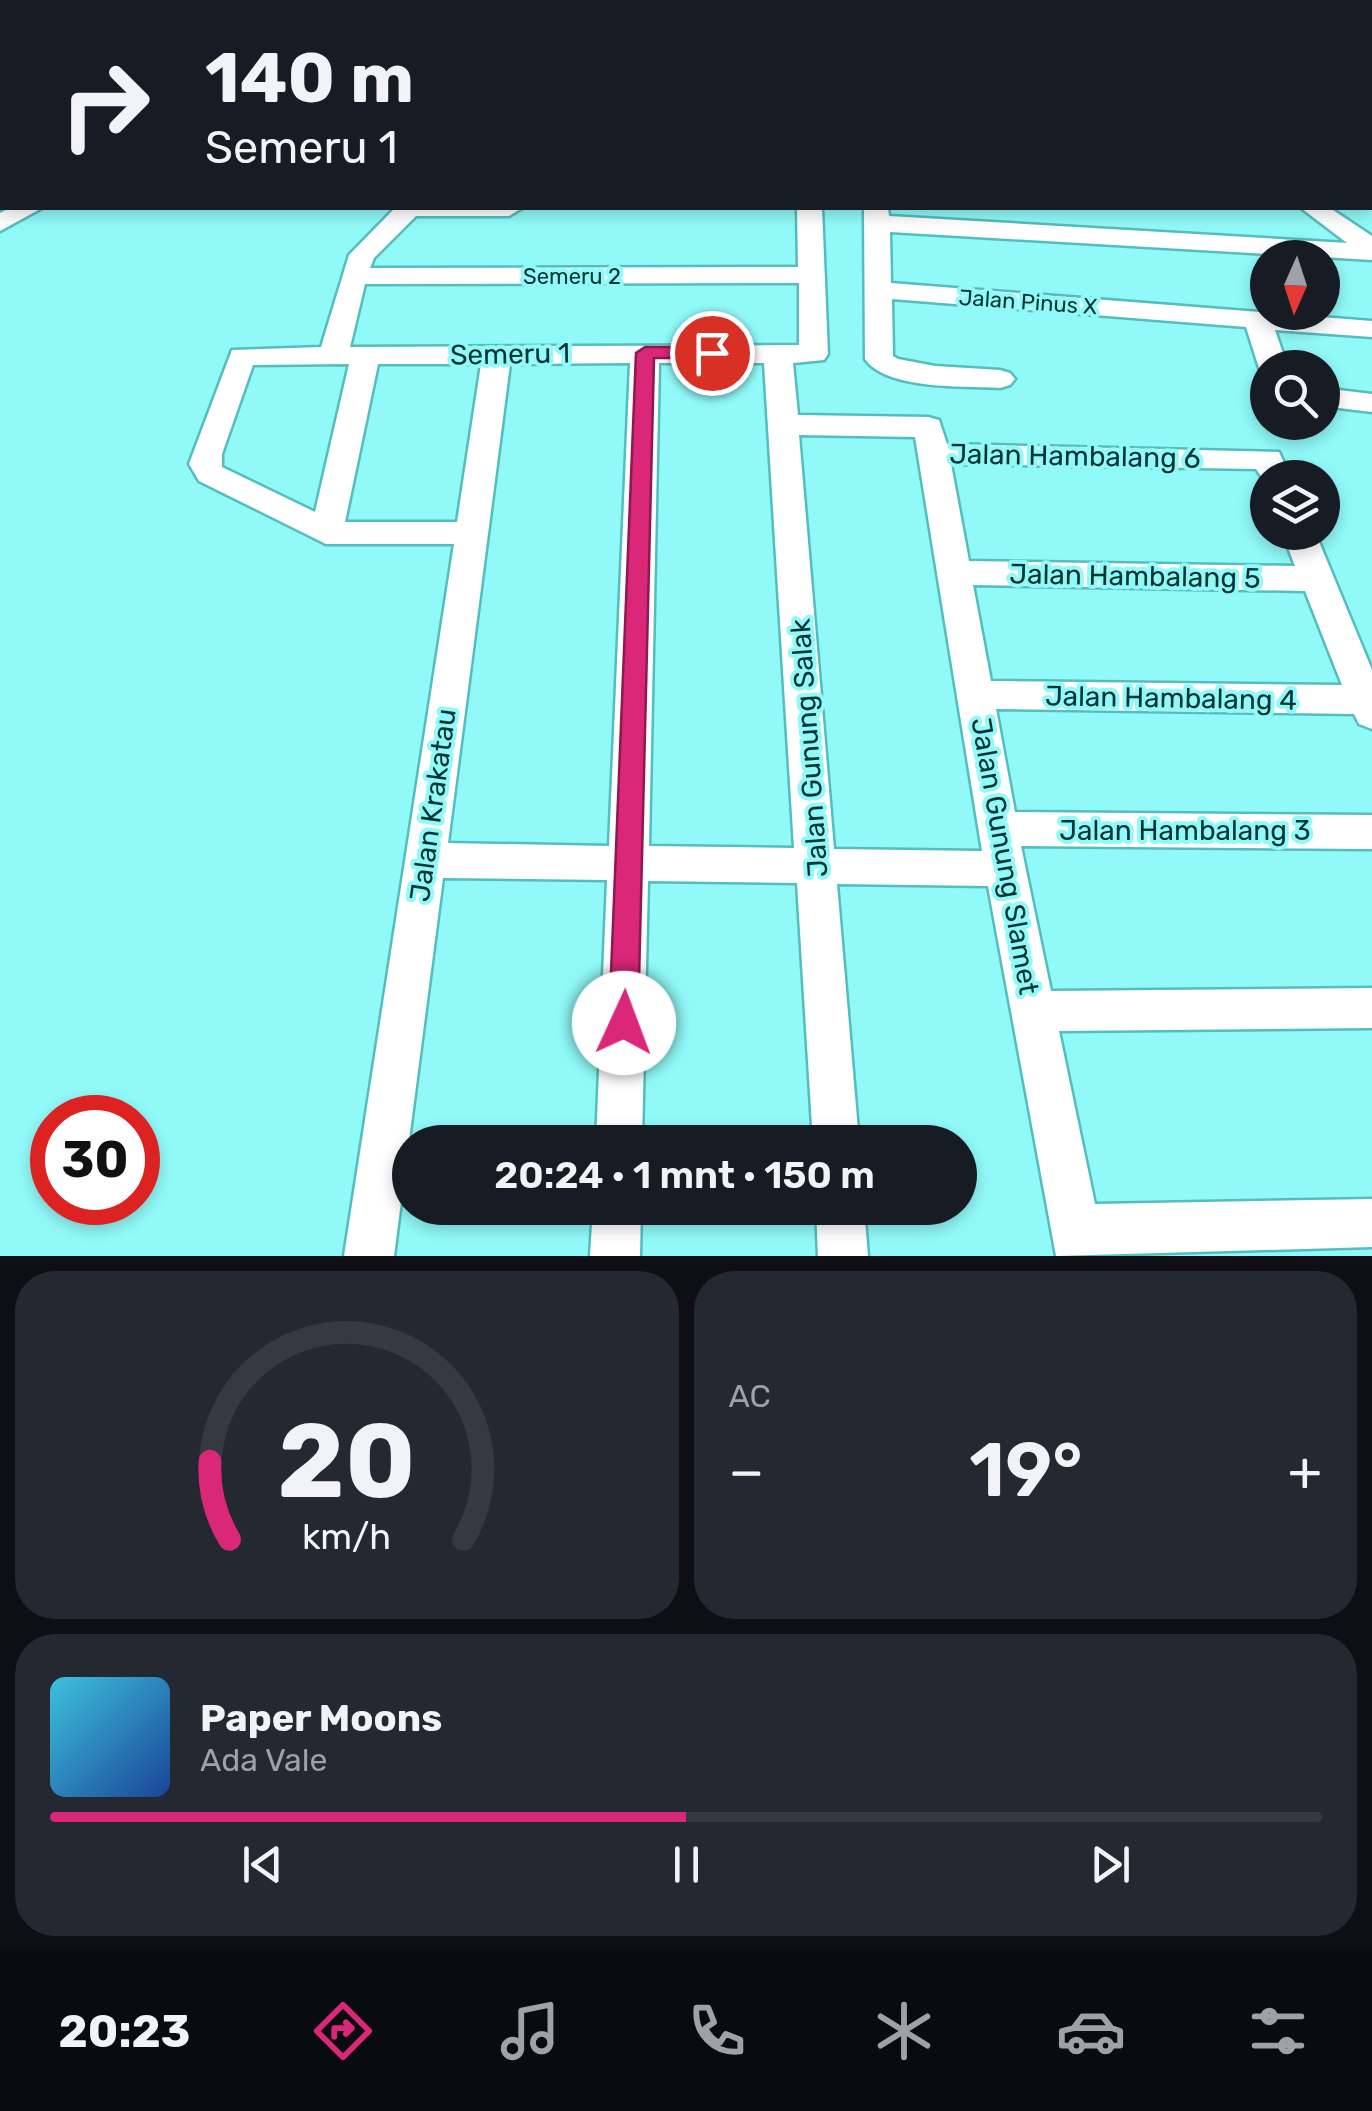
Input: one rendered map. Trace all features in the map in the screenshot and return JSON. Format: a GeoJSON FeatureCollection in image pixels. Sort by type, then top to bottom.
{"type":"FeatureCollection","features":[{"type":"Feature","properties":{"kind":"street"},"geometry":{"type":"LineString","coordinates":[[0,223],[25,210]]}},
{"type":"Feature","properties":{"kind":"street"},"geometry":{"type":"LineString","coordinates":[[407,210],[358,265],[326,534],[472,533]]}},
{"type":"Feature","properties":{"kind":"street"},"geometry":{"type":"LineString","coordinates":[[778,353],[814,354],[810,210]]}},
{"type":"Feature","properties":{"kind":"street"},"geometry":{"type":"LineString","coordinates":[[1317,210],[1372,250]]}},
{"type":"Feature","properties":{"kind":"street"},"geometry":{"type":"LineString","coordinates":[[1000,379],[884,366],[879,359],[876,215],[1372,250]]}},
{"type":"Feature","properties":{"kind":"street","name":"Semeru 2"},"geometry":{"type":"LineString","coordinates":[[358,265],[812,275]]}},
{"type":"Feature","properties":{"kind":"street","name":"Jalan Pinus X"},"geometry":{"type":"LineString","coordinates":[[878,290],[1250,319]]}},
{"type":"Feature","properties":{"kind":"street","name":"Jalan Pinus X"},"geometry":{"type":"LineString","coordinates":[[1340,326],[1372,328]]}},
{"type":"Feature","properties":{"kind":"street"},"geometry":{"type":"LineString","coordinates":[[620,1125],[645,353]]}},
{"type":"Feature","properties":{"kind":"street","name":"Semeru 1"},"geometry":{"type":"LineString","coordinates":[[326,534],[276,504],[230,486],[210,474],[205,464],[242,356],[778,353]]}},
{"type":"Feature","properties":{"kind":"street","name":"Jalan Gunung Salak"},"geometry":{"type":"LineString","coordinates":[[778,353],[835,1125]]}},
{"type":"Feature","properties":{"kind":"street","name":"Jalan Krakatau"},"geometry":{"type":"LineString","coordinates":[[369,1256],[497,355]]}},
{"type":"Feature","properties":{"kind":"street"},"geometry":{"type":"LineString","coordinates":[[1340,400],[1372,403]]}},
{"type":"Feature","properties":{"kind":"street","name":"Jalan Hambalang 6"},"geometry":{"type":"LineString","coordinates":[[784,425],[928,427],[934,454],[1250,467]]}},
{"type":"Feature","properties":{"kind":"street","name":"Jalan Gunung Slamet"},"geometry":{"type":"LineString","coordinates":[[934,454],[1005,869],[1078,1242]]}},
{"type":"Feature","properties":{"kind":"street"},"geometry":{"type":"LineString","coordinates":[[1305,550],[1369,707]]}},
{"type":"Feature","properties":{"kind":"street","name":"Jalan Hambalang 5"},"geometry":{"type":"LineString","coordinates":[[954,573],[1316,578]]}},
{"type":"Feature","properties":{"kind":"street","name":"Jalan Hambalang 4"},"geometry":{"type":"LineString","coordinates":[[976,695],[1369,707]]}},
{"type":"Feature","properties":{"kind":"street","name":"Jalan Hambalang 3"},"geometry":{"type":"LineString","coordinates":[[998,829],[1372,832]]}},
{"type":"Feature","properties":{"kind":"street"},"geometry":{"type":"LineString","coordinates":[[426,860],[1005,869]]}},
{"type":"Feature","properties":{"kind":"street"},"geometry":{"type":"LineString","coordinates":[[1033,1011],[1372,1008]]}},
{"type":"Feature","properties":{"kind":"street"},"geometry":{"type":"LineString","coordinates":[[1078,1242],[1372,1223]]}},
{"type":"Feature","properties":{"kind":"street"},"geometry":{"type":"LineString","coordinates":[[615,1256],[616,1225]]}},
{"type":"Feature","properties":{"kind":"street"},"geometry":{"type":"LineString","coordinates":[[841,1225],[843,1256]]}},
{"type":"Feature","properties":{"kind":"route"},"geometry":{"type":"LineString","coordinates":[[624,1023],[645,353],[712,353]]}}]}
